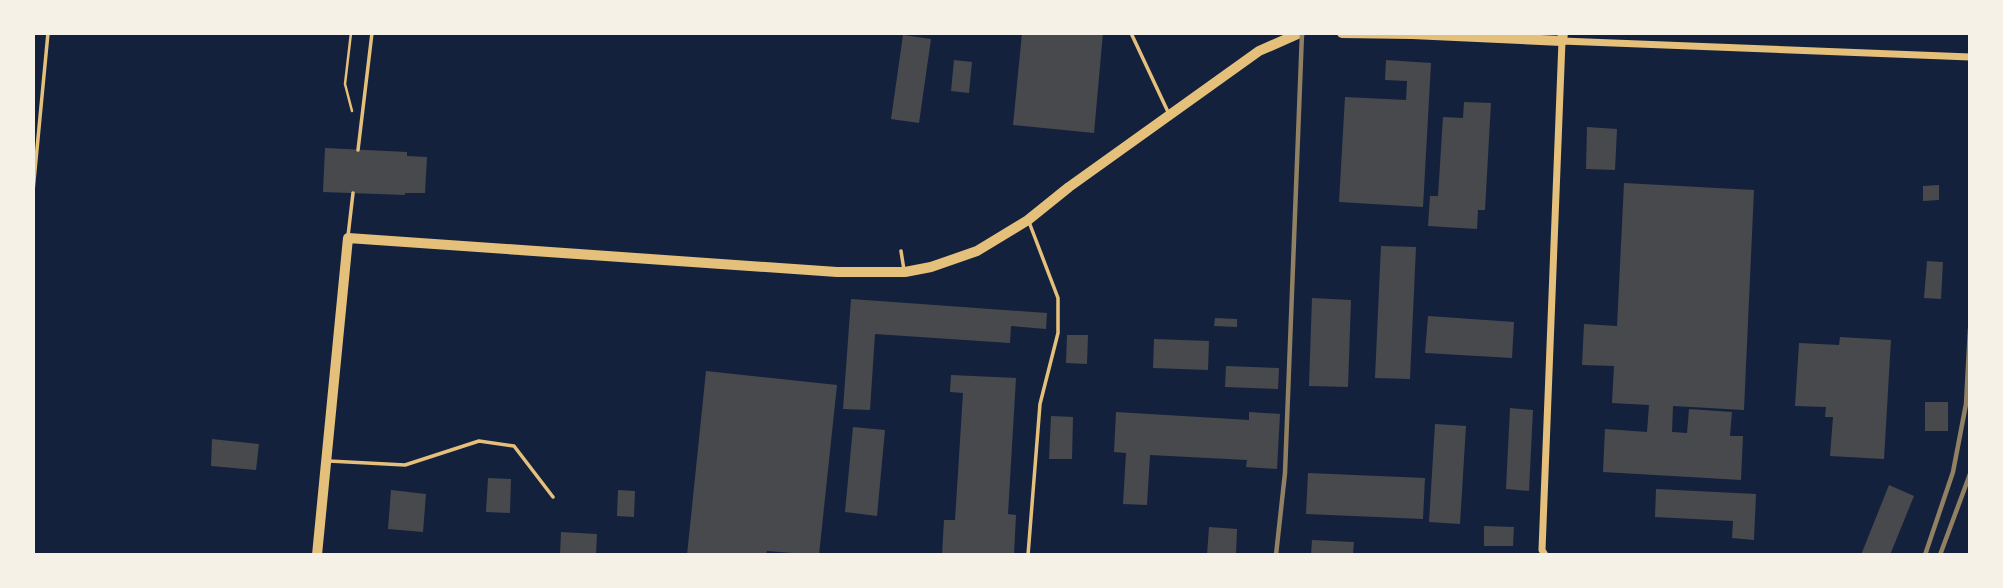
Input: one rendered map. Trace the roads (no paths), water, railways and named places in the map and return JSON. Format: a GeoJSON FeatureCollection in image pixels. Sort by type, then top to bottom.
{"type":"FeatureCollection","features":[{"type":"Feature","properties":{"kind":"street"},"geometry":{"type":"LineString","coordinates":[[317,555],[348,238],[837,272],[905,272],[931,267],[977,251],[1028,220],[1069,187],[1259,51],[1300,33]]}},
{"type":"Feature","properties":{"kind":"street"},"geometry":{"type":"LineString","coordinates":[[1342,33],[1563,37],[1970,57]]}},
{"type":"Feature","properties":{"kind":"street"},"geometry":{"type":"LineString","coordinates":[[1545,555],[1542,550],[1563,37]]}},
{"type":"Feature","properties":{"kind":"lane"},"geometry":{"type":"LineString","coordinates":[[33,191],[48,33]]}},
{"type":"Feature","properties":{"kind":"lane"},"geometry":{"type":"LineString","coordinates":[[358,150],[372,33]]}},
{"type":"Feature","properties":{"kind":"lane"},"geometry":{"type":"LineString","coordinates":[[1131,33],[1170,116]]}},
{"type":"Feature","properties":{"kind":"lane"},"geometry":{"type":"LineString","coordinates":[[348,238],[353,193]]}},
{"type":"Feature","properties":{"kind":"lane"},"geometry":{"type":"LineString","coordinates":[[1028,220],[1058,298],[1058,333],[1040,404],[1028,555]]}},
{"type":"Feature","properties":{"kind":"lane"},"geometry":{"type":"LineString","coordinates":[[901,251],[905,272]]}},
{"type":"Feature","properties":{"kind":"lane"},"geometry":{"type":"LineString","coordinates":[[327,460],[405,465],[479,441],[514,446],[553,497]]}},
{"type":"Feature","properties":{"kind":"railway"},"geometry":{"type":"LineString","coordinates":[[1276,555],[1285,473],[1302,33]]}},
{"type":"Feature","properties":{"kind":"railway"},"geometry":{"type":"LineString","coordinates":[[1925,555],[1953,472],[1966,404],[1970,329]]}},
{"type":"Feature","properties":{"kind":"railway"},"geometry":{"type":"LineString","coordinates":[[1940,555],[1970,474]]}}]}
